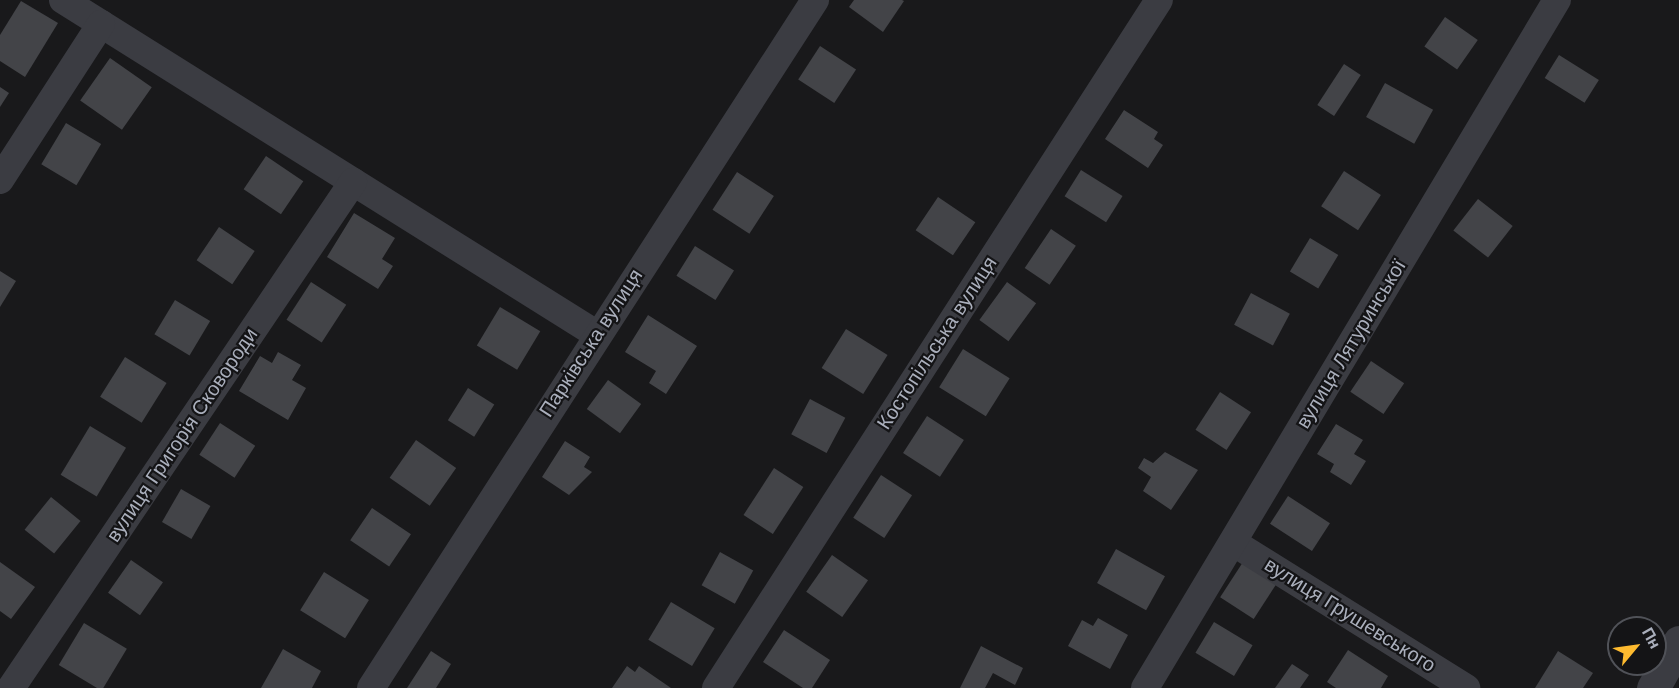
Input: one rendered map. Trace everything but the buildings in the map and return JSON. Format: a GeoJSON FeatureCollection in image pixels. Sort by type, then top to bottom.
{"type":"FeatureCollection","features":[{"type":"Feature","properties":{"kind":"street"},"geometry":{"type":"LineString","coordinates":[[63,0],[596,334]]}},
{"type":"Feature","properties":{"kind":"street","name":"Парківська вулиця"},"geometry":{"type":"LineString","coordinates":[[371,688],[596,334],[814,0]]}},
{"type":"Feature","properties":{"kind":"street","name":"Костопільська вулиця"},"geometry":{"type":"LineString","coordinates":[[716,688],[1159,0]]}},
{"type":"Feature","properties":{"kind":"street","name":"вулиця Лятуринської"},"geometry":{"type":"LineString","coordinates":[[1146,688],[1557,0]]}},
{"type":"Feature","properties":{"kind":"street"},"geometry":{"type":"LineString","coordinates":[[0,180],[101,24]]}},
{"type":"Feature","properties":{"kind":"street","name":"вулиця Григорія Сковороди"},"geometry":{"type":"LineString","coordinates":[[11,688],[353,182]]}},
{"type":"Feature","properties":{"kind":"street","name":"вулиця Грушевського"},"geometry":{"type":"LineString","coordinates":[[1234,543],[1466,688]]}},
{"type":"Feature","properties":{"kind":"street"},"geometry":{"type":"LineString","coordinates":[[1653,688],[1679,642]]}}]}
